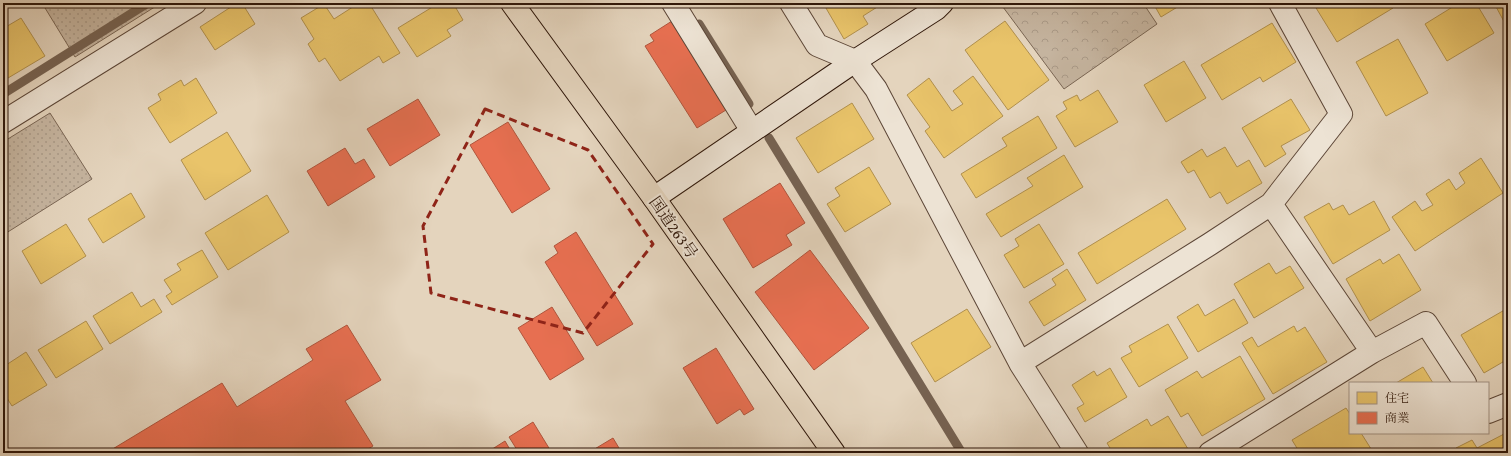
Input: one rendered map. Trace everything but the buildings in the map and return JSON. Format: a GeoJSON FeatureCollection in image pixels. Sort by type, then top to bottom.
{"type":"FeatureCollection","features":[{"type":"Feature","properties":{"kind":"highway","name":"国道263号"},"geometry":{"type":"LineString","coordinates":[[512,3],[654,198],[834,453]]}},
{"type":"Feature","properties":{"kind":"street"},"geometry":{"type":"LineString","coordinates":[[3,122],[195,3]]}},
{"type":"Feature","properties":{"kind":"street"},"geometry":{"type":"LineString","coordinates":[[673,3],[752,131]]}},
{"type":"Feature","properties":{"kind":"street"},"geometry":{"type":"LineString","coordinates":[[791,3],[817,45],[855,61],[876,89],[1020,363],[1077,453]]}},
{"type":"Feature","properties":{"kind":"street"},"geometry":{"type":"LineString","coordinates":[[654,198],[855,61],[936,9],[942,3]]}},
{"type":"Feature","properties":{"kind":"street"},"geometry":{"type":"LineString","coordinates":[[1020,363],[1271,204],[1341,114],[1280,3]]}},
{"type":"Feature","properties":{"kind":"street"},"geometry":{"type":"LineString","coordinates":[[1271,204],[1372,352]]}},
{"type":"Feature","properties":{"kind":"street"},"geometry":{"type":"LineString","coordinates":[[1210,453],[1372,352],[1426,323],[1464,382]]}},
{"type":"Feature","properties":{"kind":"street"},"geometry":{"type":"LineString","coordinates":[[1489,412],[1508,404]]}},
{"type":"Feature","properties":{"kind":"highlighted area"},"geometry":{"type":"Polygon","coordinates":[[[485,109],[588,150],[653,244],[583,333],[431,293],[423,226],[485,109]]]}},
{"type":"Feature","properties":{"kind":"green space"},"geometry":{"type":"Polygon","coordinates":[[[42,3],[161,3],[75,57],[42,3]]]}},
{"type":"Feature","properties":{"kind":"green space"},"geometry":{"type":"Polygon","coordinates":[[[1000,3],[1143,3],[1157,24],[1064,89],[1000,3]]]}},
{"type":"Feature","properties":{"kind":"green space"},"geometry":{"type":"Polygon","coordinates":[[[50,113],[92,179],[3,235],[3,142],[50,113]]]}},
{"type":"Feature","properties":{"kind":"waterway"},"geometry":{"type":"LineString","coordinates":[[3,94],[148,3]]}},
{"type":"Feature","properties":{"kind":"waterway"},"geometry":{"type":"LineString","coordinates":[[699,24],[749,104]]}},
{"type":"Feature","properties":{"kind":"waterway"},"geometry":{"type":"LineString","coordinates":[[769,138],[962,453]]}}]}
